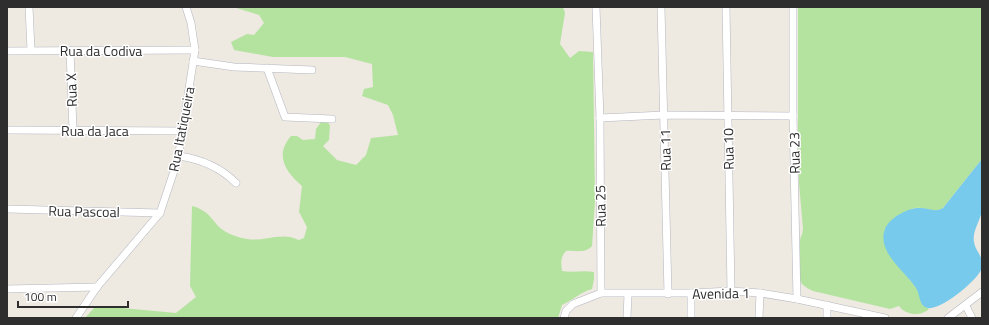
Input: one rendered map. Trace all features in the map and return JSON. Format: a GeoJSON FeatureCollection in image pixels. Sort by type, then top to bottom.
{"type":"FeatureCollection","features":[{"type":"Feature","properties":{"kind":"street"},"geometry":{"type":"LineString","coordinates":[[29,7],[32,50]]}},
{"type":"Feature","properties":{"kind":"street","name":"Rua Itatiqueira"},"geometry":{"type":"LineString","coordinates":[[76,318],[97,287],[160,212],[179,156],[184,131],[195,50],[191,23],[186,7]]}},
{"type":"Feature","properties":{"kind":"street","name":"Rua 25"},"geometry":{"type":"LineString","coordinates":[[596,7],[600,118],[602,293]]}},
{"type":"Feature","properties":{"kind":"street","name":"Rua 11"},"geometry":{"type":"LineString","coordinates":[[661,7],[668,294]]}},
{"type":"Feature","properties":{"kind":"street","name":"Rua 10"},"geometry":{"type":"LineString","coordinates":[[726,7],[731,291]]}},
{"type":"Feature","properties":{"kind":"street","name":"Rua 23"},"geometry":{"type":"LineString","coordinates":[[793,7],[793,116],[797,299]]}},
{"type":"Feature","properties":{"kind":"street","name":"Rua X"},"geometry":{"type":"LineString","coordinates":[[70,50],[72,130]]}},
{"type":"Feature","properties":{"kind":"street","name":"Rua da Codiva"},"geometry":{"type":"LineString","coordinates":[[7,51],[195,50]]}},
{"type":"Feature","properties":{"kind":"street"},"geometry":{"type":"LineString","coordinates":[[193,61],[234,67],[312,70]]}},
{"type":"Feature","properties":{"kind":"street"},"geometry":{"type":"LineString","coordinates":[[267,68],[285,117],[332,118]]}},
{"type":"Feature","properties":{"kind":"street"},"geometry":{"type":"LineString","coordinates":[[600,118],[664,115],[793,116]]}},
{"type":"Feature","properties":{"kind":"street","name":"Rua da Jaca"},"geometry":{"type":"LineString","coordinates":[[7,130],[184,131]]}},
{"type":"Feature","properties":{"kind":"street"},"geometry":{"type":"LineString","coordinates":[[179,156],[191,158],[227,173],[236,183]]}},
{"type":"Feature","properties":{"kind":"street","name":"Rua Pascoal"},"geometry":{"type":"LineString","coordinates":[[7,209],[160,212]]}},
{"type":"Feature","properties":{"kind":"street"},"geometry":{"type":"LineString","coordinates":[[7,289],[97,287]]}},
{"type":"Feature","properties":{"kind":"street","name":"Avenida 1"},"geometry":{"type":"LineString","coordinates":[[564,318],[566,311],[573,304],[602,293],[668,294],[731,291],[760,293],[797,299],[885,318]]}},
{"type":"Feature","properties":{"kind":"street"},"geometry":{"type":"LineString","coordinates":[[949,318],[982,292]]}},
{"type":"Feature","properties":{"kind":"street"},"geometry":{"type":"LineString","coordinates":[[691,293],[691,318]]}},
{"type":"Feature","properties":{"kind":"street"},"geometry":{"type":"LineString","coordinates":[[759,318],[760,293]]}},
{"type":"Feature","properties":{"kind":"street"},"geometry":{"type":"LineString","coordinates":[[627,318],[628,294]]}},
{"type":"Feature","properties":{"kind":"street"},"geometry":{"type":"LineString","coordinates":[[827,305],[827,318]]}},
{"type":"Feature","properties":{"kind":"street"},"geometry":{"type":"LineString","coordinates":[[966,306],[972,318]]}},
{"type":"Feature","properties":{"kind":"green space"},"geometry":{"type":"Polygon","coordinates":[[[233,7],[563,7],[565,13],[560,44],[570,58],[579,51],[593,52],[595,200],[592,246],[583,251],[566,251],[561,261],[561,266],[562,271],[594,272],[592,289],[562,305],[558,318],[85,318],[94,308],[122,308],[176,313],[196,297],[190,286],[192,206],[204,211],[226,232],[239,237],[254,240],[286,236],[299,240],[304,238],[307,227],[299,212],[302,186],[287,169],[283,157],[283,150],[291,136],[297,136],[303,140],[315,139],[316,129],[321,122],[326,121],[330,125],[329,140],[323,146],[337,160],[356,165],[366,155],[371,138],[398,135],[393,115],[388,105],[362,96],[364,89],[373,87],[372,64],[345,57],[273,57],[234,50],[231,42],[247,34],[254,35],[264,23],[259,15],[233,7]]]}},
{"type":"Feature","properties":{"kind":"green space"},"geometry":{"type":"Polygon","coordinates":[[[798,7],[982,7],[982,159],[943,208],[937,211],[923,208],[915,208],[910,210],[889,223],[885,232],[885,241],[888,251],[917,289],[922,304],[929,309],[926,312],[913,314],[905,311],[899,306],[890,309],[813,291],[803,285],[800,280],[798,257],[803,229],[799,183],[798,7]]]}},
{"type":"Feature","properties":{"kind":"water"},"geometry":{"type":"Polygon","coordinates":[[[982,159],[983,205],[974,238],[975,245],[983,264],[982,268],[974,280],[957,295],[939,306],[931,308],[925,307],[922,304],[916,288],[888,254],[883,237],[885,229],[895,217],[910,209],[923,208],[937,210],[943,208],[982,159]]]}}]}
